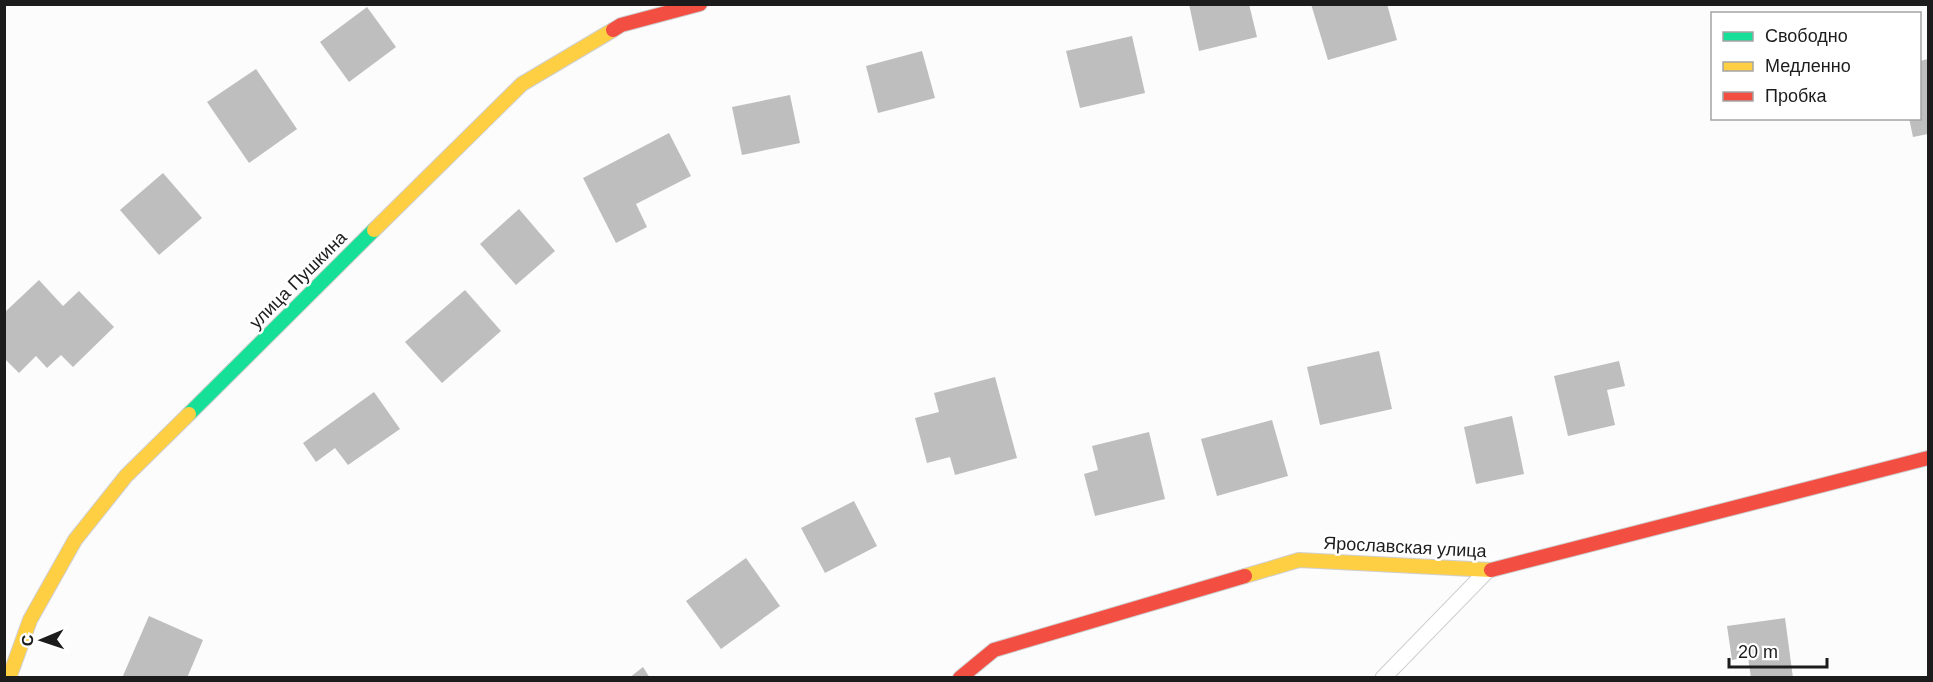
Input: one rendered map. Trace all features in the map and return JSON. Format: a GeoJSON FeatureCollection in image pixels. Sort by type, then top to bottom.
{"type":"FeatureCollection","features":[{"type":"Feature","properties":{"kind":"street","name":"улица Пушкина"},"geometry":{"type":"LineString","coordinates":[[9,678],[30,620],[75,540],[126,476],[522,84],[621,25],[700,4]]}},
{"type":"Feature","properties":{"kind":"street","name":"Ярославская улица"},"geometry":{"type":"LineString","coordinates":[[960,678],[994,650],[1299,560],[1486,571],[1929,458]]}},
{"type":"Feature","properties":{"kind":"lane"},"geometry":{"type":"LineString","coordinates":[[1383,678],[1486,571]]}},
{"type":"Feature","properties":{"kind":"building"},"geometry":{"type":"Polygon","coordinates":[[[1189,4],[1249,4],[1257,37],[1199,51],[1189,4]]]}},
{"type":"Feature","properties":{"kind":"building"},"geometry":{"type":"Polygon","coordinates":[[[1311,4],[1387,4],[1397,40],[1328,60],[1311,4]]]}},
{"type":"Feature","properties":{"kind":"building"},"geometry":{"type":"Polygon","coordinates":[[[367,7],[396,47],[349,82],[320,42],[367,7]]]}},
{"type":"Feature","properties":{"kind":"building"},"geometry":{"type":"Polygon","coordinates":[[[1132,36],[1145,93],[1080,108],[1066,51],[1132,36]]]}},
{"type":"Feature","properties":{"kind":"building"},"geometry":{"type":"Polygon","coordinates":[[[922,51],[935,98],[878,113],[866,66],[922,51]]]}},
{"type":"Feature","properties":{"kind":"building"},"geometry":{"type":"Polygon","coordinates":[[[1928,59],[1928,134],[1913,137],[1909,120],[1921,120],[1921,61],[1928,59]]]}},
{"type":"Feature","properties":{"kind":"building"},"geometry":{"type":"Polygon","coordinates":[[[256,69],[297,129],[249,163],[207,102],[256,69]]]}},
{"type":"Feature","properties":{"kind":"building"},"geometry":{"type":"Polygon","coordinates":[[[790,95],[800,143],[742,155],[732,107],[790,95]]]}},
{"type":"Feature","properties":{"kind":"building"},"geometry":{"type":"Polygon","coordinates":[[[669,133],[691,176],[636,204],[647,227],[616,243],[583,178],[669,133]]]}},
{"type":"Feature","properties":{"kind":"building"},"geometry":{"type":"Polygon","coordinates":[[[163,173],[202,218],[159,255],[120,210],[163,173]]]}},
{"type":"Feature","properties":{"kind":"building"},"geometry":{"type":"Polygon","coordinates":[[[519,209],[555,251],[516,285],[480,244],[519,209]]]}},
{"type":"Feature","properties":{"kind":"building"},"geometry":{"type":"Polygon","coordinates":[[[39,280],[63,306],[79,291],[114,327],[73,367],[61,355],[47,368],[36,356],[19,373],[4,358],[4,313],[39,280]]]}},
{"type":"Feature","properties":{"kind":"building"},"geometry":{"type":"Polygon","coordinates":[[[465,290],[501,331],[442,383],[405,342],[465,290]]]}},
{"type":"Feature","properties":{"kind":"building"},"geometry":{"type":"Polygon","coordinates":[[[1379,351],[1392,409],[1320,425],[1307,367],[1379,351]]]}},
{"type":"Feature","properties":{"kind":"building"},"geometry":{"type":"Polygon","coordinates":[[[1619,361],[1625,386],[1607,390],[1615,425],[1568,436],[1554,376],[1619,361]]]}},
{"type":"Feature","properties":{"kind":"building"},"geometry":{"type":"Polygon","coordinates":[[[995,377],[1017,458],[955,475],[950,457],[927,463],[915,418],[939,412],[934,393],[995,377]]]}},
{"type":"Feature","properties":{"kind":"building"},"geometry":{"type":"Polygon","coordinates":[[[374,392],[400,429],[348,465],[335,448],[316,462],[303,443],[374,392]]]}},
{"type":"Feature","properties":{"kind":"building"},"geometry":{"type":"Polygon","coordinates":[[[1512,416],[1524,474],[1476,484],[1464,427],[1512,416]]]}},
{"type":"Feature","properties":{"kind":"building"},"geometry":{"type":"Polygon","coordinates":[[[1272,420],[1288,476],[1217,496],[1201,439],[1272,420]]]}},
{"type":"Feature","properties":{"kind":"building"},"geometry":{"type":"Polygon","coordinates":[[[1149,432],[1165,499],[1095,516],[1084,474],[1098,470],[1092,446],[1149,432]]]}},
{"type":"Feature","properties":{"kind":"building"},"geometry":{"type":"Polygon","coordinates":[[[854,501],[877,546],[825,573],[801,528],[854,501]]]}},
{"type":"Feature","properties":{"kind":"building"},"geometry":{"type":"Polygon","coordinates":[[[746,558],[780,606],[721,649],[686,601],[746,558]]]}},
{"type":"Feature","properties":{"kind":"building"},"geometry":{"type":"Polygon","coordinates":[[[149,616],[203,640],[187,678],[122,678],[149,616]]]}},
{"type":"Feature","properties":{"kind":"building"},"geometry":{"type":"Polygon","coordinates":[[[1785,618],[1793,678],[1751,678],[1748,657],[1732,660],[1727,626],[1785,618]]]}},
{"type":"Feature","properties":{"kind":"building"},"geometry":{"type":"Polygon","coordinates":[[[643,667],[650,678],[629,678],[643,667]]]}},
{"type":"Feature","properties":{"kind":"traffic: fast"},"geometry":{"type":"LineString","coordinates":[[189,414],[374,230]]}},
{"type":"Feature","properties":{"kind":"traffic: slow"},"geometry":{"type":"LineString","coordinates":[[374,230],[522,84],[613,30]]}},
{"type":"Feature","properties":{"kind":"traffic: slow"},"geometry":{"type":"LineString","coordinates":[[9,678],[30,620],[75,540],[126,476],[189,414]]}},
{"type":"Feature","properties":{"kind":"traffic: slow"},"geometry":{"type":"LineString","coordinates":[[1245,576],[1299,560],[1491,570]]}},
{"type":"Feature","properties":{"kind":"traffic: jam"},"geometry":{"type":"LineString","coordinates":[[613,30],[621,25],[700,4]]}},
{"type":"Feature","properties":{"kind":"traffic: jam"},"geometry":{"type":"LineString","coordinates":[[1491,570],[1928,458]]}},
{"type":"Feature","properties":{"kind":"traffic: jam"},"geometry":{"type":"LineString","coordinates":[[960,678],[994,650],[1245,576]]}}]}
